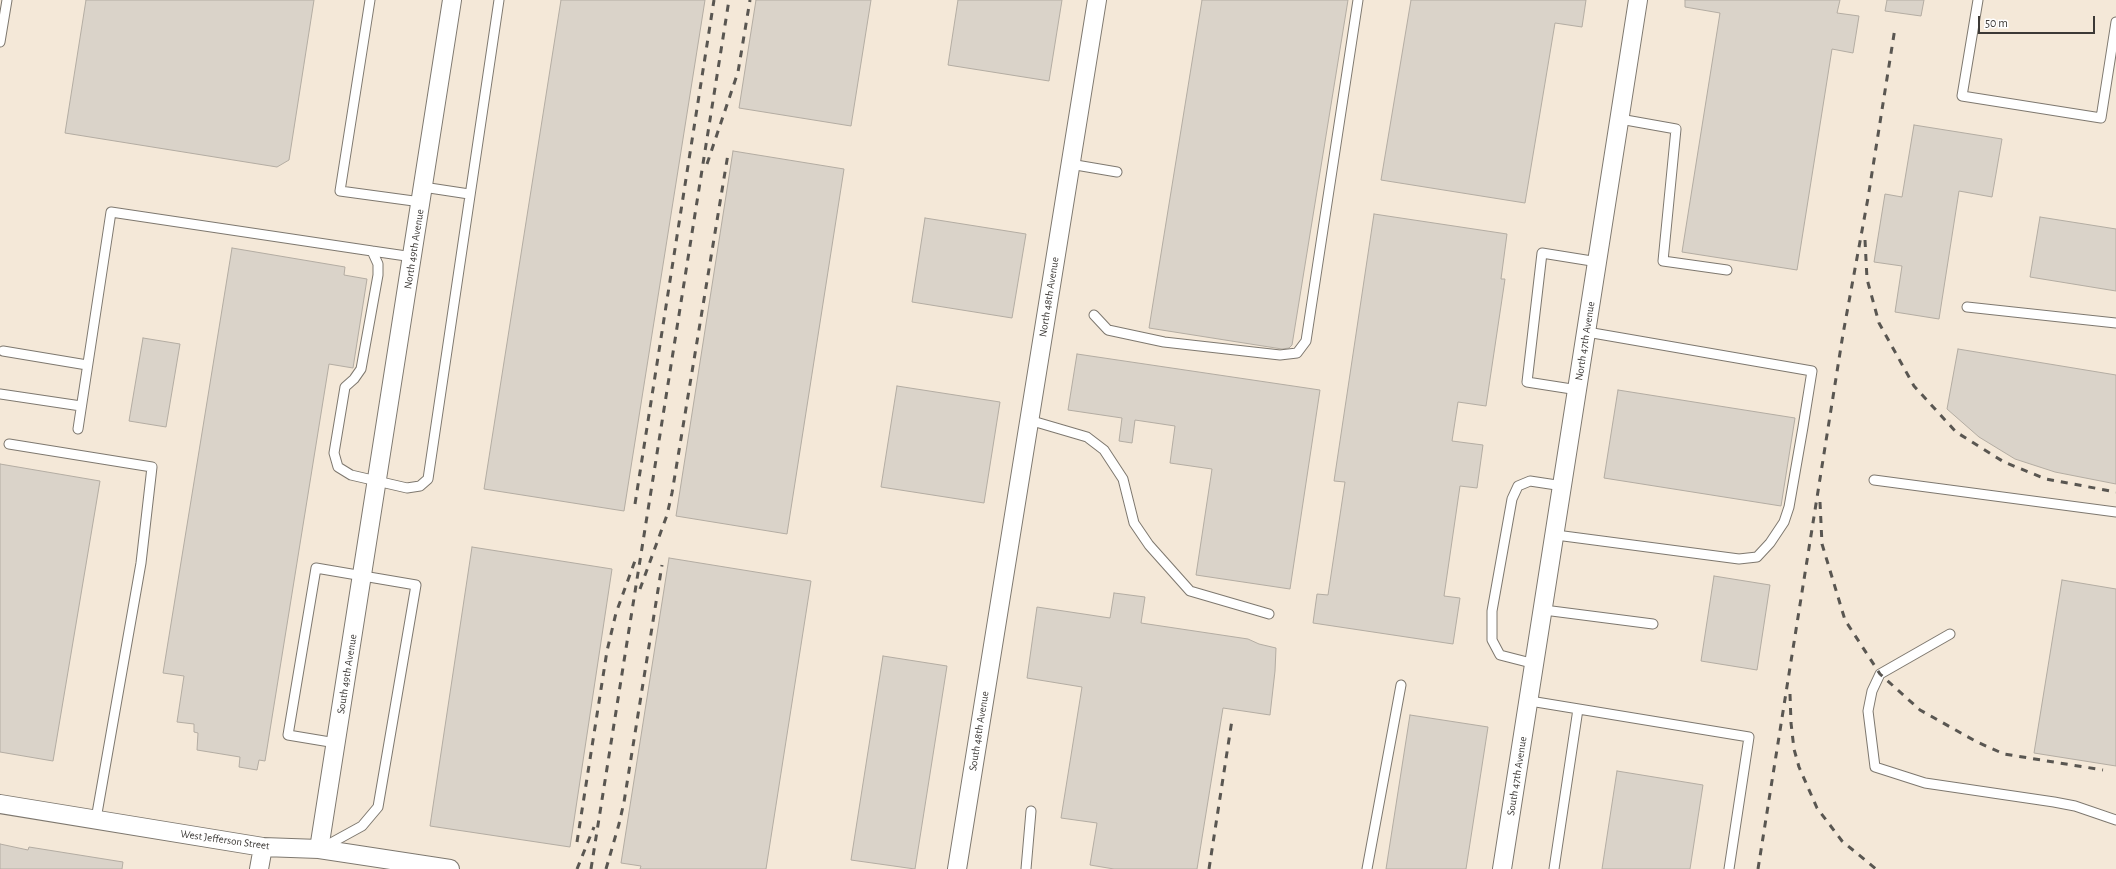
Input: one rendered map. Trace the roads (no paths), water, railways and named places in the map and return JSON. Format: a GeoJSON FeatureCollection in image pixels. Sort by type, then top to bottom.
{"type":"FeatureCollection","features":[{"type":"Feature","properties":{"kind":"street","name":"North 49th Avenue"},"geometry":{"type":"LineString","coordinates":[[376,490],[452,0]]}},
{"type":"Feature","properties":{"kind":"street","name":"North 48th Avenue"},"geometry":{"type":"LineString","coordinates":[[1001,593],[1097,0]]}},
{"type":"Feature","properties":{"kind":"street","name":"North 47th Avenue"},"geometry":{"type":"LineString","coordinates":[[1532,683],[1638,0]]}},
{"type":"Feature","properties":{"kind":"street","name":"South 49th Avenue"},"geometry":{"type":"LineString","coordinates":[[319,849],[376,490]]}},
{"type":"Feature","properties":{"kind":"street","name":"South 48th Avenue"},"geometry":{"type":"LineString","coordinates":[[957,869],[1001,593]]}},
{"type":"Feature","properties":{"kind":"street","name":"South 47th Avenue"},"geometry":{"type":"LineString","coordinates":[[1502,869],[1532,683]]}},
{"type":"Feature","properties":{"kind":"street","name":"West Jefferson Street"},"geometry":{"type":"LineString","coordinates":[[0,804],[263,847],[319,849],[450,869]]}},
{"type":"Feature","properties":{"kind":"street"},"geometry":{"type":"LineString","coordinates":[[259,869],[263,847]]}},
{"type":"Feature","properties":{"kind":"lane"},"geometry":{"type":"LineString","coordinates":[[0,42],[7,0]]}},
{"type":"Feature","properties":{"kind":"lane"},"geometry":{"type":"LineString","coordinates":[[370,0],[340,191],[469,194]]}},
{"type":"Feature","properties":{"kind":"lane"},"geometry":{"type":"LineString","coordinates":[[372,251],[378,264],[378,275],[361,368],[354,379],[345,387],[334,453],[338,467],[376,490],[420,486],[428,478],[499,0]]}},
{"type":"Feature","properties":{"kind":"lane"},"geometry":{"type":"LineString","coordinates":[[1094,315],[1108,330],[1164,342],[1280,355],[1297,353],[1306,342],[1358,0]]}},
{"type":"Feature","properties":{"kind":"lane"},"geometry":{"type":"LineString","coordinates":[[1978,0],[1962,96],[2101,118],[2116,22]]}},
{"type":"Feature","properties":{"kind":"lane"},"geometry":{"type":"LineString","coordinates":[[1620,119],[1676,129],[1663,260],[1727,270]]}},
{"type":"Feature","properties":{"kind":"lane"},"geometry":{"type":"LineString","coordinates":[[1070,164],[1117,172]]}},
{"type":"Feature","properties":{"kind":"lane"},"geometry":{"type":"LineString","coordinates":[[78,429],[111,212],[412,257]]}},
{"type":"Feature","properties":{"kind":"lane"},"geometry":{"type":"LineString","coordinates":[[1578,390],[1527,382],[1542,253],[1598,262]]}},
{"type":"Feature","properties":{"kind":"lane"},"geometry":{"type":"LineString","coordinates":[[1967,307],[2116,323]]}},
{"type":"Feature","properties":{"kind":"lane"},"geometry":{"type":"LineString","coordinates":[[1556,535],[1739,559],[1758,557],[1770,543],[1784,522],[1789,507],[1804,427],[1812,371],[1587,332]]}},
{"type":"Feature","properties":{"kind":"lane"},"geometry":{"type":"LineString","coordinates":[[3,352],[87,365]]}},
{"type":"Feature","properties":{"kind":"lane"},"geometry":{"type":"LineString","coordinates":[[0,394],[81,406]]}},
{"type":"Feature","properties":{"kind":"lane"},"geometry":{"type":"LineString","coordinates":[[1029,420],[1087,437],[1104,450],[1123,479],[1134,523],[1149,545],[1190,591],[1270,614]]}},
{"type":"Feature","properties":{"kind":"lane"},"geometry":{"type":"LineString","coordinates":[[9,444],[152,466],[141,563],[96,819]]}},
{"type":"Feature","properties":{"kind":"lane"},"geometry":{"type":"LineString","coordinates":[[1874,480],[2116,512]]}},
{"type":"Feature","properties":{"kind":"lane"},"geometry":{"type":"LineString","coordinates":[[1535,664],[1500,655],[1492,640],[1492,611],[1512,499],[1518,486],[1530,481],[1563,486]]}},
{"type":"Feature","properties":{"kind":"lane"},"geometry":{"type":"LineString","coordinates":[[319,849],[362,826],[378,807],[416,585],[316,568],[288,735],[336,743]]}},
{"type":"Feature","properties":{"kind":"lane"},"geometry":{"type":"LineString","coordinates":[[1544,610],[1653,624]]}},
{"type":"Feature","properties":{"kind":"lane"},"geometry":{"type":"LineString","coordinates":[[1950,634],[1880,674],[1872,691],[1868,710],[1875,767],[1925,783],[2075,806],[2116,820]]}},
{"type":"Feature","properties":{"kind":"lane"},"geometry":{"type":"LineString","coordinates":[[1367,869],[1401,685]]}},
{"type":"Feature","properties":{"kind":"lane"},"geometry":{"type":"LineString","coordinates":[[1530,701],[1749,737],[1729,869]]}},
{"type":"Feature","properties":{"kind":"lane"},"geometry":{"type":"LineString","coordinates":[[1554,869],[1578,709]]}},
{"type":"Feature","properties":{"kind":"lane"},"geometry":{"type":"LineString","coordinates":[[1026,869],[1031,811]]}},
{"type":"Feature","properties":{"kind":"railway"},"geometry":{"type":"LineString","coordinates":[[635,504],[714,0]]}},
{"type":"Feature","properties":{"kind":"railway"},"geometry":{"type":"LineString","coordinates":[[591,869],[729,0]]}},
{"type":"Feature","properties":{"kind":"railway"},"geometry":{"type":"LineString","coordinates":[[707,164],[738,72],[750,0]]}},
{"type":"Feature","properties":{"kind":"railway"},"geometry":{"type":"LineString","coordinates":[[1758,869],[1843,334],[1868,198],[1895,28]]}},
{"type":"Feature","properties":{"kind":"railway"},"geometry":{"type":"LineString","coordinates":[[640,589],[667,515],[672,493],[728,154]]}},
{"type":"Feature","properties":{"kind":"railway"},"geometry":{"type":"LineString","coordinates":[[1865,240],[1867,279],[1879,323],[1914,386],[1956,432],[2004,462],[2046,479],[2116,492]]}},
{"type":"Feature","properties":{"kind":"railway"},"geometry":{"type":"LineString","coordinates":[[1820,502],[1822,544],[1845,620],[1880,674],[1920,710],[1977,742],[2004,754],[2103,770]]}},
{"type":"Feature","properties":{"kind":"railway"},"geometry":{"type":"LineString","coordinates":[[577,842],[607,651],[616,613],[636,558]]}},
{"type":"Feature","properties":{"kind":"railway"},"geometry":{"type":"LineString","coordinates":[[606,869],[624,802],[662,565]]}},
{"type":"Feature","properties":{"kind":"railway"},"geometry":{"type":"LineString","coordinates":[[1790,694],[1794,749],[1799,767],[1817,808],[1842,841],[1876,869]]}},
{"type":"Feature","properties":{"kind":"railway"},"geometry":{"type":"LineString","coordinates":[[1209,869],[1232,720]]}},
{"type":"Feature","properties":{"kind":"railway"},"geometry":{"type":"LineString","coordinates":[[577,869],[594,827]]}}]}
